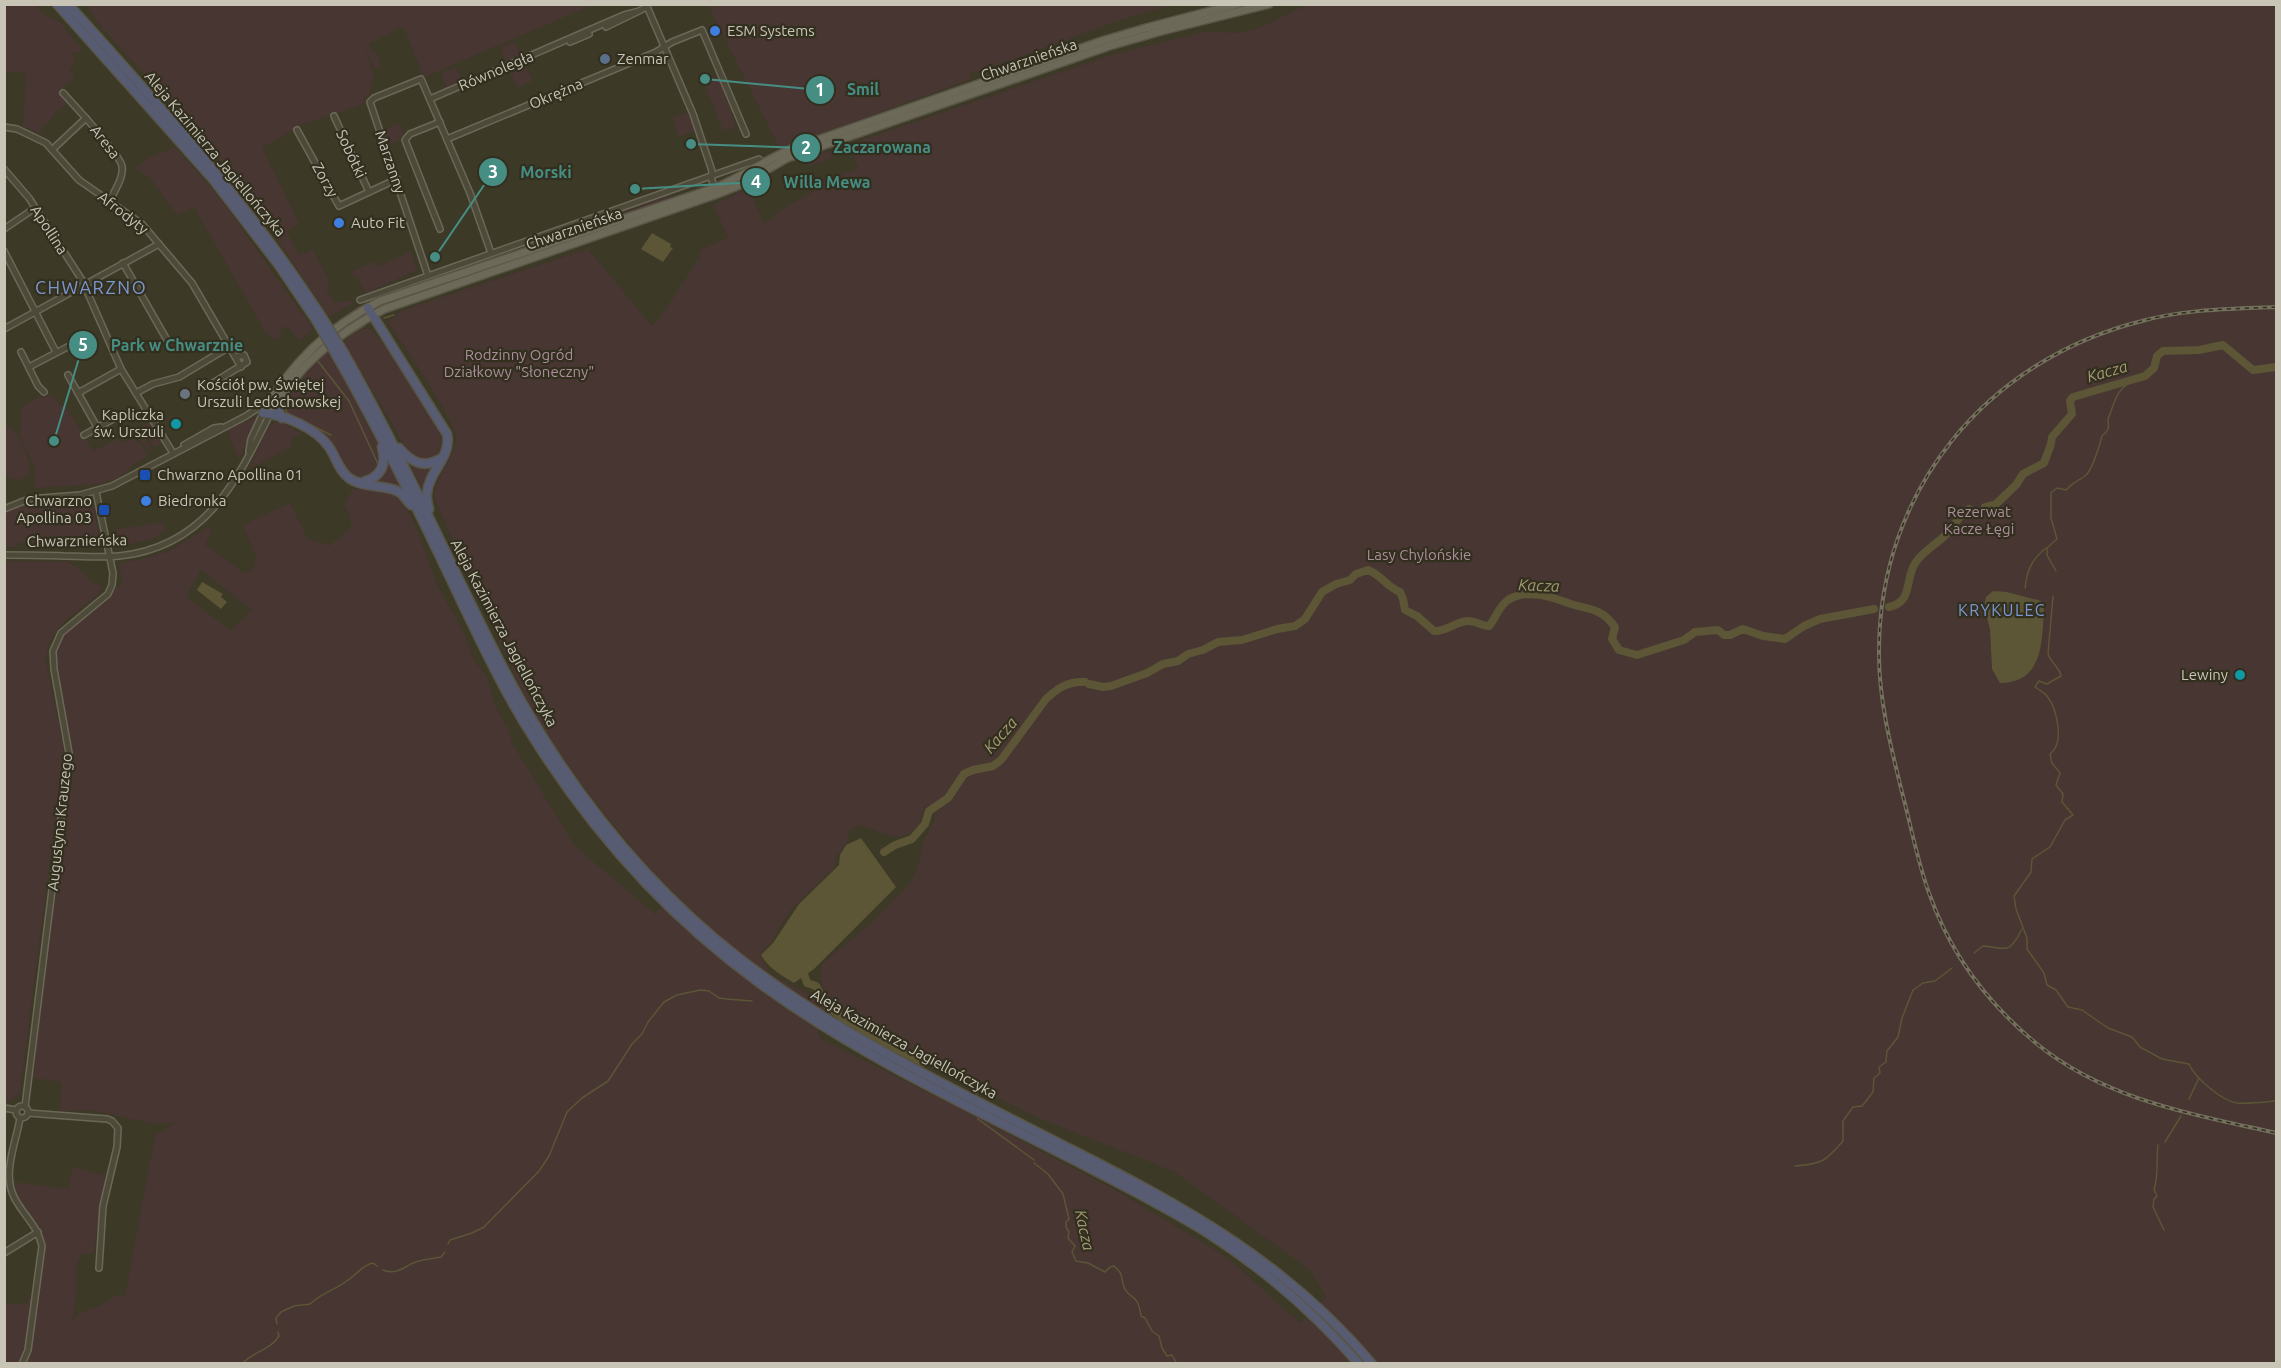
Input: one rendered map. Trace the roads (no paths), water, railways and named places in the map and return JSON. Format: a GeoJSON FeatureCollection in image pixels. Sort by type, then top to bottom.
{"type":"FeatureCollection","features":[{"type":"Feature","properties":{"kind":"highway","name":"Aleja Kazimierza Jagiellończyka"},"geometry":{"type":"LineString","coordinates":[[57,4],[72,15],[218,173],[271,242],[341,355],[385,435],[431,522],[497,657],[531,718],[561,765],[630,855],[657,885],[739,958],[786,993],[843,1029],[894,1058],[1158,1194],[1223,1233],[1294,1286],[1321,1310],[1372,1364]]}},
{"type":"Feature","properties":{"kind":"highway","name":"Aleja Kazimierza Jagiellończyka"},"geometry":{"type":"LineString","coordinates":[[68,4],[72,15]]}},
{"type":"Feature","properties":{"kind":"highway"},"geometry":{"type":"LineString","coordinates":[[370,311],[446,430],[448,445],[427,491],[431,522]]}},
{"type":"Feature","properties":{"kind":"highway"},"geometry":{"type":"LineString","coordinates":[[274,399],[282,418]]}},
{"type":"Feature","properties":{"kind":"highway"},"geometry":{"type":"LineString","coordinates":[[267,413],[309,429],[331,449],[344,473],[353,480],[401,493],[421,517]]}},
{"type":"Feature","properties":{"kind":"highway","name":"Aleja Kazimierza Jagiellończyka"},"geometry":{"type":"LineString","coordinates":[[385,435],[421,517],[490,661],[534,739],[605,838],[657,895],[694,930],[761,985],[850,1042],[1137,1193],[1210,1234],[1296,1299],[1359,1364]]}},
{"type":"Feature","properties":{"kind":"highway"},"geometry":{"type":"LineString","coordinates":[[385,435],[415,463],[432,464],[442,458]]}},
{"type":"Feature","properties":{"kind":"highway"},"geometry":{"type":"LineString","coordinates":[[362,482],[374,478],[384,465],[385,435]]}},
{"type":"Feature","properties":{"kind":"main road","name":"Chwarznieńska"},"geometry":{"type":"LineString","coordinates":[[1206,16],[1238,4]]}},
{"type":"Feature","properties":{"kind":"main road","name":"Chwarznieńska"},"geometry":{"type":"LineString","coordinates":[[267,413],[291,370],[314,345],[340,325],[420,286],[716,191],[792,149],[1102,41],[1206,16],[1269,4]]}},
{"type":"Feature","properties":{"kind":"street","name":"Równoległa"},"geometry":{"type":"LineString","coordinates":[[430,99],[646,6]]}},
{"type":"Feature","properties":{"kind":"street"},"geometry":{"type":"LineString","coordinates":[[646,6],[693,114],[712,171],[711,177],[716,191]]}},
{"type":"Feature","properties":{"kind":"street","name":"Okrężna"},"geometry":{"type":"LineString","coordinates":[[447,139],[699,31],[705,32],[746,135]]}},
{"type":"Feature","properties":{"kind":"street","name":"Marzanny"},"geometry":{"type":"LineString","coordinates":[[428,276],[370,101],[421,78],[430,99]]}},
{"type":"Feature","properties":{"kind":"street","name":"Aresa"},"geometry":{"type":"LineString","coordinates":[[63,93],[121,163],[122,174],[110,201]]}},
{"type":"Feature","properties":{"kind":"street"},"geometry":{"type":"LineString","coordinates":[[430,99],[470,193],[491,253]]}},
{"type":"Feature","properties":{"kind":"street","name":"Sobótki"},"geometry":{"type":"LineString","coordinates":[[334,116],[369,192]]}},
{"type":"Feature","properties":{"kind":"street","name":"Aresa"},"geometry":{"type":"LineString","coordinates":[[53,149],[86,118]]}},
{"type":"Feature","properties":{"kind":"street"},"geometry":{"type":"LineString","coordinates":[[440,122],[410,134],[405,140],[440,229]]}},
{"type":"Feature","properties":{"kind":"street","name":"Afrodyty"},"geometry":{"type":"LineString","coordinates":[[4,127],[46,143],[74,176],[142,224],[195,288],[241,367],[247,363],[247,357],[242,354],[236,357]]}},
{"type":"Feature","properties":{"kind":"street","name":"Zorzy"},"geometry":{"type":"LineString","coordinates":[[297,130],[339,206],[397,179]]}},
{"type":"Feature","properties":{"kind":"street","name":"Chwarznieńska"},"geometry":{"type":"LineString","coordinates":[[360,300],[759,159]]}},
{"type":"Feature","properties":{"kind":"street","name":"Apollina"},"geometry":{"type":"LineString","coordinates":[[4,169],[35,208],[84,285],[121,369],[173,453]]}},
{"type":"Feature","properties":{"kind":"street"},"geometry":{"type":"LineString","coordinates":[[4,229],[35,208]]}},
{"type":"Feature","properties":{"kind":"street"},"geometry":{"type":"LineString","coordinates":[[4,329],[159,244]]}},
{"type":"Feature","properties":{"kind":"street"},"geometry":{"type":"LineString","coordinates":[[4,251],[56,352]]}},
{"type":"Feature","properties":{"kind":"street"},"geometry":{"type":"LineString","coordinates":[[123,263],[167,340]]}},
{"type":"Feature","properties":{"kind":"street"},"geometry":{"type":"LineString","coordinates":[[29,367],[77,342]]}},
{"type":"Feature","properties":{"kind":"street"},"geometry":{"type":"LineString","coordinates":[[135,393],[153,384],[180,377],[229,347]]}},
{"type":"Feature","properties":{"kind":"street"},"geometry":{"type":"LineString","coordinates":[[21,352],[44,392]]}},
{"type":"Feature","properties":{"kind":"street"},"geometry":{"type":"LineString","coordinates":[[205,388],[241,367]]}},
{"type":"Feature","properties":{"kind":"street"},"geometry":{"type":"LineString","coordinates":[[78,393],[121,369]]}},
{"type":"Feature","properties":{"kind":"street"},"geometry":{"type":"LineString","coordinates":[[68,375],[97,427]]}},
{"type":"Feature","properties":{"kind":"street","name":"Chwarznieńska"},"geometry":{"type":"LineString","coordinates":[[4,508],[29,499],[96,492],[124,481],[274,399]]}},
{"type":"Feature","properties":{"kind":"street","name":"Chwarznieńska"},"geometry":{"type":"LineString","coordinates":[[246,416],[267,413]]}},
{"type":"Feature","properties":{"kind":"street","name":"Chwarznieńska"},"geometry":{"type":"LineString","coordinates":[[4,555],[109,557],[131,555],[153,549],[197,525],[220,502],[232,487],[249,452],[251,439],[267,413]]}},
{"type":"Feature","properties":{"kind":"street"},"geometry":{"type":"LineString","coordinates":[[84,435],[117,417]]}},
{"type":"Feature","properties":{"kind":"street","name":"Augustyna Krauzego"},"geometry":{"type":"LineString","coordinates":[[26,1110],[69,753],[54,669],[53,651],[61,633],[110,590],[113,578],[96,492]]}},
{"type":"Feature","properties":{"kind":"street"},"geometry":{"type":"LineString","coordinates":[[4,1108],[16,1110],[21,1106],[26,1110],[107,1119],[118,1128],[117,1147],[103,1206],[99,1268]]}},
{"type":"Feature","properties":{"kind":"street"},"geometry":{"type":"LineString","coordinates":[[16,1110],[20,1118]]}},
{"type":"Feature","properties":{"kind":"street"},"geometry":{"type":"LineString","coordinates":[[20,1118],[26,1117],[26,1110]]}},
{"type":"Feature","properties":{"kind":"street"},"geometry":{"type":"LineString","coordinates":[[20,1118],[9,1168],[10,1187],[38,1232],[42,1246],[28,1350],[22,1364]]}},
{"type":"Feature","properties":{"kind":"street"},"geometry":{"type":"LineString","coordinates":[[4,1253],[38,1232]]}},
{"type":"Feature","properties":{"kind":"waterway"},"geometry":{"type":"LineString","coordinates":[[384,318],[394,315]]}},
{"type":"Feature","properties":{"kind":"waterway"},"geometry":{"type":"LineString","coordinates":[[341,340],[365,325]]}},
{"type":"Feature","properties":{"kind":"waterway","name":"Kacza"},"geometry":{"type":"LineString","coordinates":[[1985,507],[1996,504],[2016,485],[2023,474],[2044,463],[2052,437],[2072,414],[2070,401],[2073,397],[2145,376],[2154,368],[2157,356],[2163,351],[2199,350],[2223,345],[2253,370],[2276,367]]}},
{"type":"Feature","properties":{"kind":"waterway"},"geometry":{"type":"LineString","coordinates":[[308,368],[324,354]]}},
{"type":"Feature","properties":{"kind":"waterway"},"geometry":{"type":"LineString","coordinates":[[317,360],[349,401],[378,464]]}},
{"type":"Feature","properties":{"kind":"waterway"},"geometry":{"type":"LineString","coordinates":[[2056,571],[2047,555],[2047,548],[2057,539],[2051,518],[2051,493],[2057,488],[2066,490],[2088,473],[2102,436],[2108,429],[2108,418],[2116,397],[2132,381]]}},
{"type":"Feature","properties":{"kind":"waterway"},"geometry":{"type":"LineString","coordinates":[[286,395],[284,403],[287,413],[331,435]]}},
{"type":"Feature","properties":{"kind":"waterway","name":"Kacza"},"geometry":{"type":"LineString","coordinates":[[1889,607],[1902,600],[1912,568],[1920,557],[1969,509]]}},
{"type":"Feature","properties":{"kind":"waterway"},"geometry":{"type":"LineString","coordinates":[[2025,588],[2031,565],[2046,548]]}},
{"type":"Feature","properties":{"kind":"waterway","name":"Kacza"},"geometry":{"type":"LineString","coordinates":[[1089,684],[1111,686],[1147,673],[1163,664],[1178,661],[1188,654],[1203,650],[1218,642],[1242,640],[1295,626],[1305,619],[1322,592],[1368,570],[1400,592],[1405,610],[1417,616],[1434,631],[1465,621],[1489,626],[1502,605],[1508,600],[1515,596],[1540,595],[1590,609],[1605,616],[1615,627],[1612,639],[1619,650],[1637,655],[1684,640],[1695,632],[1718,630],[1724,635],[1730,635],[1743,629],[1763,636],[1785,639],[1804,626],[1820,619],[1874,609]]}},
{"type":"Feature","properties":{"kind":"waterway"},"geometry":{"type":"LineString","coordinates":[[2053,596],[2048,654],[2061,676],[2047,684],[2039,681],[2035,687],[2047,696],[2054,709],[2058,734],[2055,749],[2050,754],[2052,763],[2060,773],[2056,785],[2063,794],[2062,802],[2073,815],[2065,820],[2050,847],[2032,859],[2031,872],[2014,896],[2016,909],[2027,938],[2027,949],[2044,973],[2047,985],[2056,990],[2068,1007],[2082,1010],[2108,1028],[2132,1037],[2140,1047],[2162,1059],[2189,1064],[2197,1076],[2224,1098],[2237,1103],[2276,1101]]}},
{"type":"Feature","properties":{"kind":"waterway","name":"Kacza"},"geometry":{"type":"LineString","coordinates":[[884,852],[912,839],[925,824],[929,811],[948,798],[964,774],[993,766],[1001,760],[1050,695],[1068,684],[1085,682]]}},
{"type":"Feature","properties":{"kind":"waterway"},"geometry":{"type":"LineString","coordinates":[[1974,953],[1983,946],[2007,948],[2014,943],[2022,929]]}},
{"type":"Feature","properties":{"kind":"waterway","name":"Kacza"},"geometry":{"type":"LineString","coordinates":[[798,968],[804,974],[807,983],[816,986],[827,1006],[858,1029],[924,1063]]}},
{"type":"Feature","properties":{"kind":"waterway"},"geometry":{"type":"LineString","coordinates":[[1795,1166],[1823,1160],[1843,1141],[1843,1121],[1853,1107],[1862,1106],[1873,1092],[1874,1078],[1880,1073],[1879,1067],[1886,1062],[1887,1051],[1898,1037],[1902,1018],[1913,990],[1923,983],[1935,981],[1952,968]]}},
{"type":"Feature","properties":{"kind":"waterway"},"geometry":{"type":"LineString","coordinates":[[448,1244],[450,1240],[484,1227],[539,1171],[549,1156],[567,1112],[582,1098],[608,1081],[632,1044],[642,1034],[648,1022],[664,1002],[677,995],[700,990],[709,991],[719,998],[752,1001]]}},
{"type":"Feature","properties":{"kind":"waterway","name":"Kacza"},"geometry":{"type":"LineString","coordinates":[[933,1067],[967,1084],[977,1094]]}},
{"type":"Feature","properties":{"kind":"waterway"},"geometry":{"type":"LineString","coordinates":[[2189,1099],[2199,1078]]}},
{"type":"Feature","properties":{"kind":"waterway"},"geometry":{"type":"LineString","coordinates":[[2165,1142],[2181,1116]]}},
{"type":"Feature","properties":{"kind":"waterway","name":"Kacza"},"geometry":{"type":"LineString","coordinates":[[978,1119],[1034,1160]]}},
{"type":"Feature","properties":{"kind":"waterway"},"geometry":{"type":"LineString","coordinates":[[2158,1145],[2154,1190],[2157,1196],[2153,1207],[2164,1230]]}},
{"type":"Feature","properties":{"kind":"waterway","name":"Kacza"},"geometry":{"type":"LineString","coordinates":[[1034,1163],[1048,1174],[1063,1194],[1069,1219],[1066,1222],[1068,1238],[1075,1246],[1072,1252],[1076,1261],[1088,1263],[1105,1272],[1110,1267],[1114,1266],[1117,1269],[1121,1274],[1126,1291],[1138,1303],[1141,1316],[1145,1318],[1152,1331],[1159,1336],[1167,1356],[1172,1355],[1177,1364]]}},
{"type":"Feature","properties":{"kind":"waterway"},"geometry":{"type":"LineString","coordinates":[[383,1270],[396,1271],[419,1261],[441,1257],[445,1252]]}},
{"type":"Feature","properties":{"kind":"waterway"},"geometry":{"type":"LineString","coordinates":[[277,1324],[276,1318],[281,1312],[294,1306],[310,1304],[347,1281],[367,1265],[373,1263],[377,1266]]}},
{"type":"Feature","properties":{"kind":"waterway"},"geometry":{"type":"LineString","coordinates":[[242,1364],[271,1345],[279,1336],[278,1332]]}},
{"type":"Feature","properties":{"kind":"railway"},"geometry":{"type":"LineString","coordinates":[[2276,307],[2192,312],[2142,321],[2086,340],[2035,367],[1990,401],[1952,441],[1921,487],[1898,539],[1884,594],[1879,654],[1881,691],[1887,727],[1925,882],[1948,936],[1972,976],[2002,1012],[2037,1044],[2092,1079],[2151,1102],[2276,1133]]}},
{"type":"Feature","properties":{"kind":"place","name":"ESM Systems"},"geometry":{"type":"Point","coordinates":[715,31]}},
{"type":"Feature","properties":{"kind":"place","name":"Zenmar"},"geometry":{"type":"Point","coordinates":[605,59]}},
{"type":"Feature","properties":{"kind":"place","name":"Smil"},"geometry":{"type":"Point","coordinates":[705,79]}},
{"type":"Feature","properties":{"kind":"place","name":"Zaczarowana"},"geometry":{"type":"Point","coordinates":[691,144]}},
{"type":"Feature","properties":{"kind":"place","name":"Willa Mewa"},"geometry":{"type":"Point","coordinates":[635,189]}},
{"type":"Feature","properties":{"kind":"place","name":"Auto Fit"},"geometry":{"type":"Point","coordinates":[339,223]}},
{"type":"Feature","properties":{"kind":"place","name":"Morski"},"geometry":{"type":"Point","coordinates":[435,257]}},
{"type":"Feature","properties":{"kind":"place","name":"Kościół pw. Świętej Urszuli Ledóchowskej"},"geometry":{"type":"Point","coordinates":[185,394]}},
{"type":"Feature","properties":{"kind":"place","name":"Kapliczka św. Urszuli"},"geometry":{"type":"Point","coordinates":[176,424]}},
{"type":"Feature","properties":{"kind":"place","name":"Park w Chwarznie"},"geometry":{"type":"Point","coordinates":[54,441]}},
{"type":"Feature","properties":{"kind":"place","name":"Chwarzno Apollina 01"},"geometry":{"type":"Point","coordinates":[145,475]}},
{"type":"Feature","properties":{"kind":"place","name":"Biedronka"},"geometry":{"type":"Point","coordinates":[146,501]}},
{"type":"Feature","properties":{"kind":"place","name":"Chwarzno Apollina 03"},"geometry":{"type":"Point","coordinates":[104,510]}},
{"type":"Feature","properties":{"kind":"place","name":"Lewiny"},"geometry":{"type":"Point","coordinates":[2240,675]}},
{"type":"Feature","properties":{"kind":"district","name":"CHWARZNO"},"geometry":{"type":"Point","coordinates":[91,288]}},
{"type":"Feature","properties":{"kind":"district","name":"KRYKULEC"},"geometry":{"type":"Point","coordinates":[2002,610]}},
{"type":"Feature","properties":{"kind":"park label","name":"Rodzinny Ogród Działkowy \"Słoneczny\""},"geometry":{"type":"Point","coordinates":[519,364]}},
{"type":"Feature","properties":{"kind":"park label","name":"Rezerwat Kacze Łęgi"},"geometry":{"type":"Point","coordinates":[1979,520]}},
{"type":"Feature","properties":{"kind":"park label","name":"Lasy Chylońskie"},"geometry":{"type":"Point","coordinates":[1419,555]}}]}
